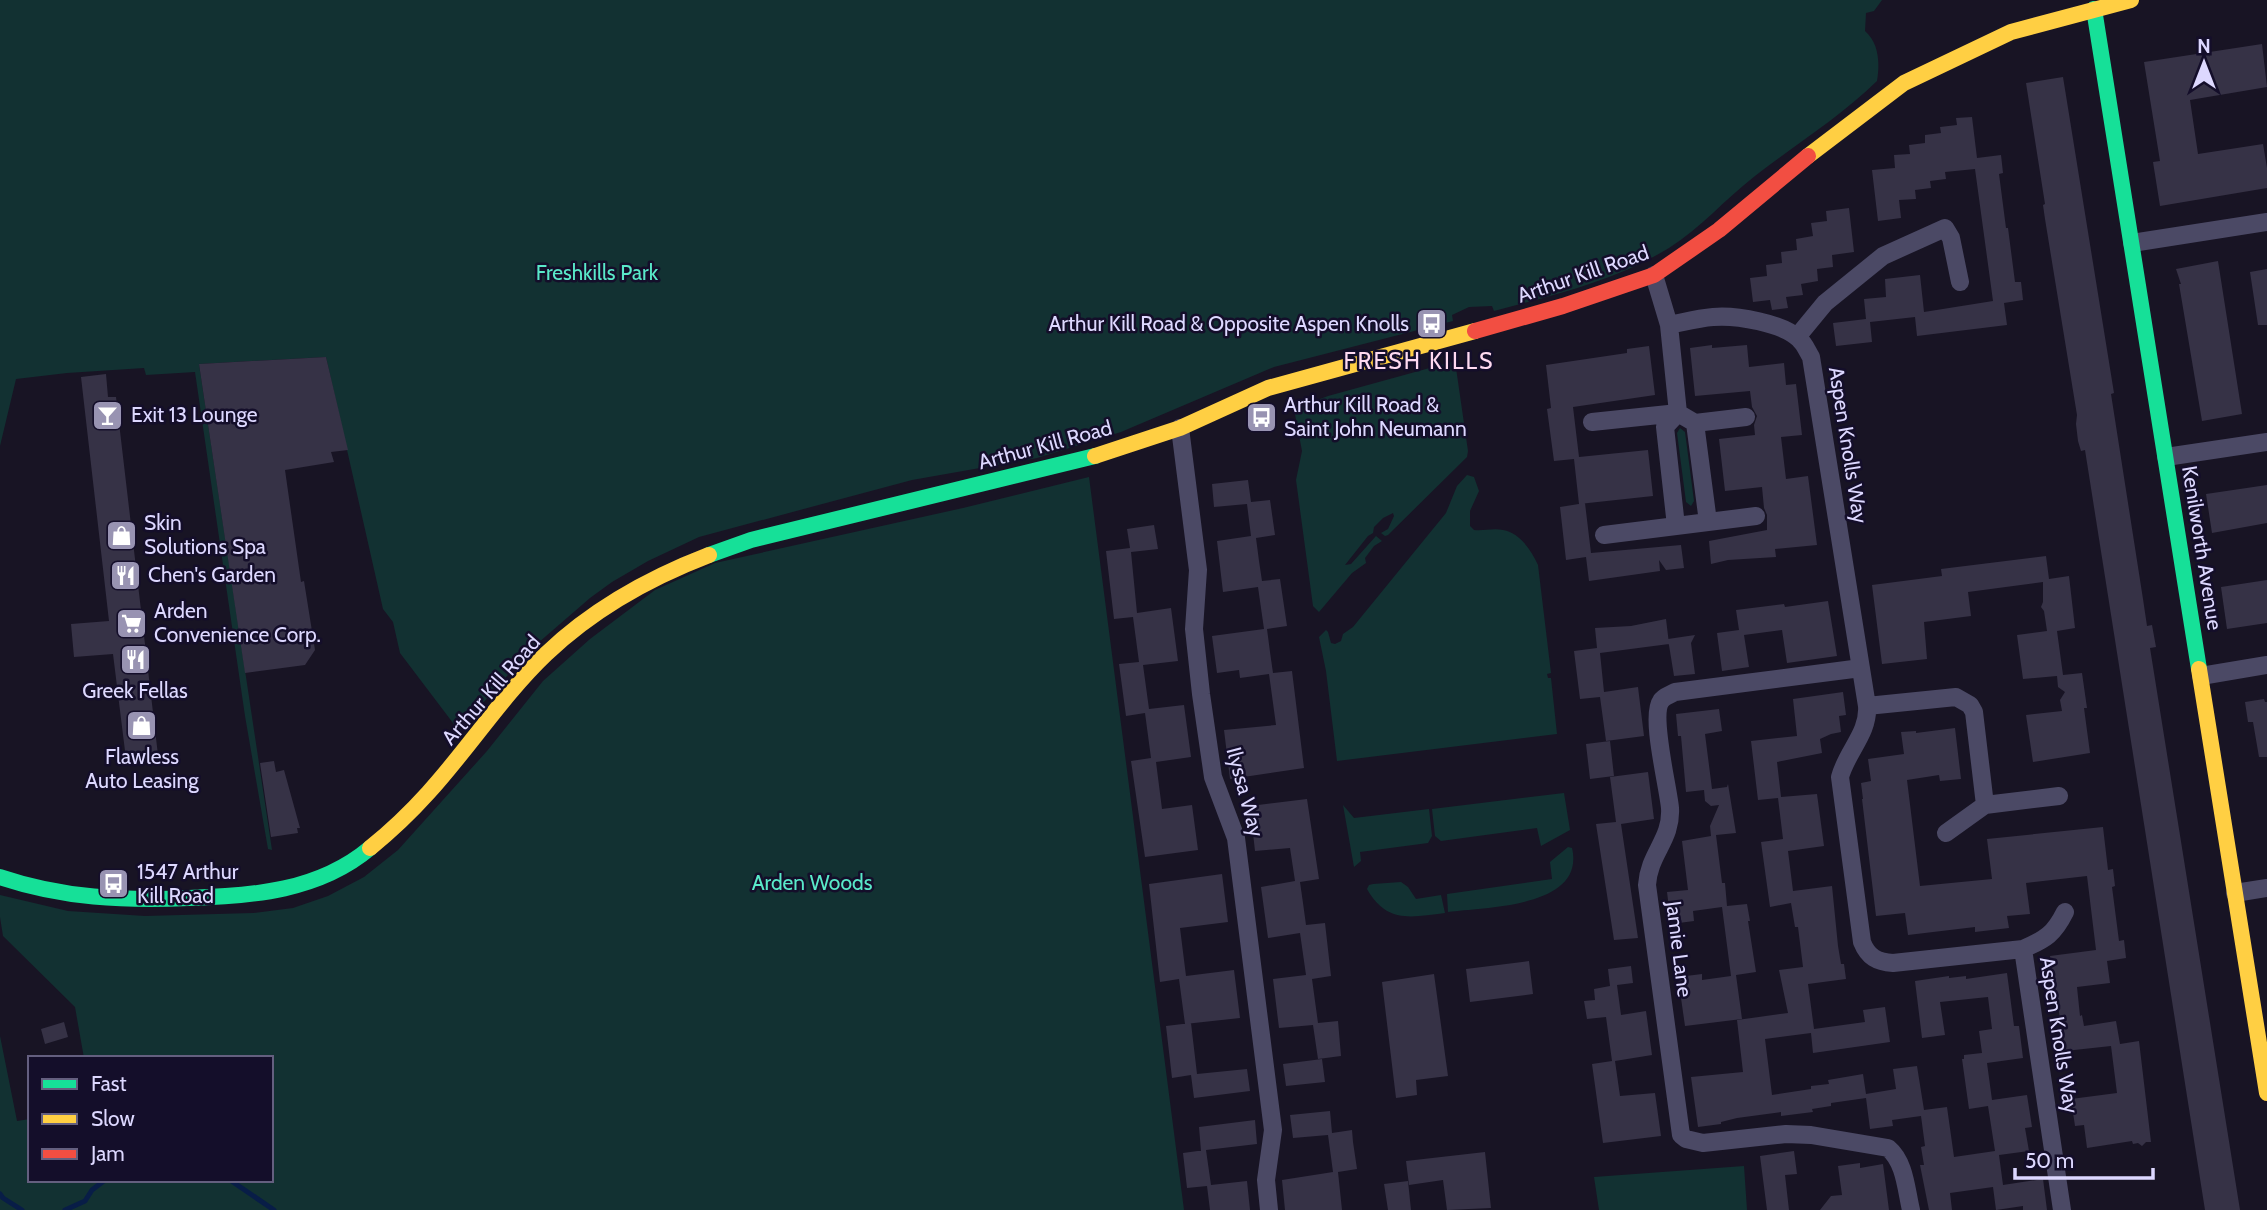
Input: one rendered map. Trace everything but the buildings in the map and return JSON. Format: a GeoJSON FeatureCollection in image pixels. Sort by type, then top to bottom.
{"type":"FeatureCollection","features":[{"type":"Feature","properties":{"kind":"street","name":"Arthur Kill Road"},"geometry":{"type":"LineString","coordinates":[[0,877],[50,891],[102,899],[251,895],[285,890],[317,880],[350,862],[399,826],[545,655],[584,622],[624,594],[664,572],[751,540],[1088,458],[1180,428],[1268,388],[1563,306],[1654,275],[1719,230],[1821,145],[1904,83],[2011,32],[2132,0]]}},
{"type":"Feature","properties":{"kind":"street","name":"Kenilworth Avenue"},"geometry":{"type":"LineString","coordinates":[[2094,9],[2267,1093]]}},
{"type":"Feature","properties":{"kind":"street"},"geometry":{"type":"LineString","coordinates":[[2132,243],[2267,222]]}},
{"type":"Feature","properties":{"kind":"street"},"geometry":{"type":"LineString","coordinates":[[1669,325],[1713,317],[1735,317],[1769,325],[1797,337],[1825,303],[1883,256],[1945,228],[1951,238],[1960,282]]}},
{"type":"Feature","properties":{"kind":"street"},"geometry":{"type":"LineString","coordinates":[[1654,275],[1669,325],[1678,413]]}},
{"type":"Feature","properties":{"kind":"street","name":"Aspen Knolls Way"},"geometry":{"type":"LineString","coordinates":[[1797,337],[1805,346],[1815,373],[1867,706],[1868,717],[1863,732],[1843,764],[1840,776],[1861,942],[1866,952],[1881,962],[1893,963],[2023,949],[2055,931],[2065,912]]}},
{"type":"Feature","properties":{"kind":"street"},"geometry":{"type":"LineString","coordinates":[[1676,526],[1665,426],[1678,413]]}},
{"type":"Feature","properties":{"kind":"street"},"geometry":{"type":"LineString","coordinates":[[1592,422],[1678,413],[1695,424],[1746,417]]}},
{"type":"Feature","properties":{"kind":"street"},"geometry":{"type":"LineString","coordinates":[[1695,424],[1708,522]]}},
{"type":"Feature","properties":{"kind":"street","name":"Ilyssa Way"},"geometry":{"type":"LineString","coordinates":[[1180,428],[1198,570],[1194,629],[1203,706],[1213,778],[1236,838],[1273,1130],[1266,1180],[1269,1210]]}},
{"type":"Feature","properties":{"kind":"street"},"geometry":{"type":"LineString","coordinates":[[2166,457],[2267,442]]}},
{"type":"Feature","properties":{"kind":"street"},"geometry":{"type":"LineString","coordinates":[[1604,535],[1756,516]]}},
{"type":"Feature","properties":{"kind":"street"},"geometry":{"type":"LineString","coordinates":[[2201,676],[2267,665]]}},
{"type":"Feature","properties":{"kind":"street","name":"Jamie Lane"},"geometry":{"type":"LineString","coordinates":[[1861,668],[1675,692],[1660,701],[1656,717],[1670,807],[1670,825],[1648,870],[1647,885],[1681,1135],[1703,1143],[1786,1134],[1811,1135],[1888,1148],[1900,1162],[1911,1210]]}},
{"type":"Feature","properties":{"kind":"street"},"geometry":{"type":"LineString","coordinates":[[1867,706],[1956,697],[1970,705],[1974,712],[1985,805]]}},
{"type":"Feature","properties":{"kind":"street"},"geometry":{"type":"LineString","coordinates":[[1946,833],[1985,805],[2059,796]]}},
{"type":"Feature","properties":{"kind":"street"},"geometry":{"type":"LineString","coordinates":[[2235,893],[2267,888]]}},
{"type":"Feature","properties":{"kind":"street","name":"Aspen Knolls Way"},"geometry":{"type":"LineString","coordinates":[[2023,949],[2062,1210]]}},
{"type":"Feature","properties":{"kind":"green space","name":"Freshkills Park"},"geometry":{"type":"Polygon","coordinates":[[[0,0],[1882,0],[1874,11],[1866,13],[1865,31],[1873,41],[1877,54],[1877,81],[1833,119],[1744,185],[1692,232],[1648,260],[1562,293],[1494,311],[1492,306],[1469,307],[1452,315],[1453,321],[1274,367],[1121,432],[1037,458],[912,480],[699,537],[648,561],[590,598],[538,643],[458,733],[400,653],[393,622],[383,609],[326,357],[199,364],[272,850],[268,849],[245,716],[195,372],[146,375],[144,368],[16,379],[0,446],[0,0]]]}},
{"type":"Feature","properties":{"kind":"green space"},"geometry":{"type":"Polygon","coordinates":[[[1455,361],[1467,457],[1388,535],[1381,533],[1388,529],[1393,513],[1374,527],[1373,533],[1345,565],[1351,564],[1376,536],[1382,541],[1374,546],[1365,558],[1366,563],[1352,573],[1319,612],[1313,606],[1296,480],[1302,451],[1294,409],[1328,396],[1455,361]]]}},
{"type":"Feature","properties":{"kind":"green space"},"geometry":{"type":"Polygon","coordinates":[[[1680,428],[1685,432],[1694,501],[1691,506],[1686,502],[1677,433],[1680,428]]]}},
{"type":"Feature","properties":{"kind":"green space"},"geometry":{"type":"Polygon","coordinates":[[[1467,475],[1474,477],[1479,491],[1470,511],[1470,526],[1474,530],[1499,529],[1515,535],[1528,548],[1538,565],[1551,673],[1547,674],[1548,678],[1551,678],[1557,734],[1337,761],[1319,637],[1326,630],[1331,643],[1341,641],[1343,634],[1353,627],[1446,513],[1457,486],[1467,475]]]}},
{"type":"Feature","properties":{"kind":"green space","name":"Arden Woods"},"geometry":{"type":"Polygon","coordinates":[[[1089,477],[1184,1210],[0,1210],[0,1036],[17,1121],[28,1119],[28,1182],[273,1182],[273,1056],[84,1056],[75,1007],[3,936],[0,895],[68,911],[145,916],[253,913],[293,908],[328,896],[364,877],[398,850],[487,751],[543,681],[590,639],[655,590],[715,563],[1089,477]]]}},
{"type":"Feature","properties":{"kind":"green space"},"geometry":{"type":"Polygon","coordinates":[[[1564,793],[1570,830],[1541,846],[1537,828],[1441,841],[1435,836],[1432,809],[1564,793]]]}},
{"type":"Feature","properties":{"kind":"green space"},"geometry":{"type":"Polygon","coordinates":[[[1343,805],[1354,818],[1429,809],[1432,836],[1428,843],[1360,852],[1361,861],[1354,867],[1343,805]]]}},
{"type":"Feature","properties":{"kind":"green space"},"geometry":{"type":"Polygon","coordinates":[[[1568,847],[1572,848],[1572,868],[1564,883],[1549,893],[1529,901],[1448,912],[1447,894],[1552,879],[1550,862],[1568,847]]]}},
{"type":"Feature","properties":{"kind":"green space"},"geometry":{"type":"Polygon","coordinates":[[[1401,882],[1416,899],[1441,895],[1445,913],[1401,916],[1383,908],[1367,889],[1373,884],[1401,882]]]}},
{"type":"Feature","properties":{"kind":"green space"},"geometry":{"type":"Polygon","coordinates":[[[1744,1166],[1747,1210],[1599,1210],[1594,1177],[1744,1166]]]}},
{"type":"Feature","properties":{"kind":"waterway"},"geometry":{"type":"LineString","coordinates":[[65,1210],[85,1201],[92,1190],[102,1182]]}},
{"type":"Feature","properties":{"kind":"waterway"},"geometry":{"type":"LineString","coordinates":[[233,1182],[274,1210]]}},
{"type":"Feature","properties":{"kind":"waterway"},"geometry":{"type":"LineString","coordinates":[[0,1194],[22,1210]]}},
{"type":"Feature","properties":{"kind":"traffic: fast"},"geometry":{"type":"LineString","coordinates":[[2094,9],[2199,669]]}},
{"type":"Feature","properties":{"kind":"traffic: fast"},"geometry":{"type":"LineString","coordinates":[[709,555],[751,540],[1095,456]]}},
{"type":"Feature","properties":{"kind":"traffic: fast"},"geometry":{"type":"LineString","coordinates":[[0,877],[47,890],[117,898],[165,899],[237,895],[261,893],[307,882],[329,874],[370,848]]}},
{"type":"Feature","properties":{"kind":"traffic: slow"},"geometry":{"type":"LineString","coordinates":[[1808,156],[1904,83],[2011,32],[2131,0]]}},
{"type":"Feature","properties":{"kind":"traffic: slow"},"geometry":{"type":"LineString","coordinates":[[1095,456],[1180,428],[1268,388],[1475,331]]}},
{"type":"Feature","properties":{"kind":"traffic: slow"},"geometry":{"type":"LineString","coordinates":[[370,848],[421,800],[530,670],[564,638],[622,597],[709,555]]}},
{"type":"Feature","properties":{"kind":"traffic: slow"},"geometry":{"type":"LineString","coordinates":[[2199,669],[2267,1093]]}},
{"type":"Feature","properties":{"kind":"traffic: jam"},"geometry":{"type":"LineString","coordinates":[[1475,331],[1563,306],[1654,275],[1719,230],[1808,156]]}},
{"type":"Feature","properties":{"kind":"place","name":"Arthur Kill Road & Opposite Aspen Knolls"},"geometry":{"type":"Point","coordinates":[1432,324]}},
{"type":"Feature","properties":{"kind":"place","name":"Exit 13 Lounge"},"geometry":{"type":"Point","coordinates":[108,415]}},
{"type":"Feature","properties":{"kind":"place","name":"Arthur Kill Road & Saint John Neumann"},"geometry":{"type":"Point","coordinates":[1261,417]}},
{"type":"Feature","properties":{"kind":"place","name":"Skin Solutions Spa"},"geometry":{"type":"Point","coordinates":[121,535]}},
{"type":"Feature","properties":{"kind":"place","name":"Chen's Garden"},"geometry":{"type":"Point","coordinates":[125,575]}},
{"type":"Feature","properties":{"kind":"place","name":"Arden Convenience Corp."},"geometry":{"type":"Point","coordinates":[131,623]}},
{"type":"Feature","properties":{"kind":"place","name":"Greek Fellas"},"geometry":{"type":"Point","coordinates":[135,659]}},
{"type":"Feature","properties":{"kind":"place","name":"Flawless Auto Leasing"},"geometry":{"type":"Point","coordinates":[142,725]}},
{"type":"Feature","properties":{"kind":"place","name":"1547 Arthur Kill Road"},"geometry":{"type":"Point","coordinates":[114,884]}},
{"type":"Feature","properties":{"kind":"district","name":"FRESH KILLS"},"geometry":{"type":"Point","coordinates":[1419,361]}}]}
